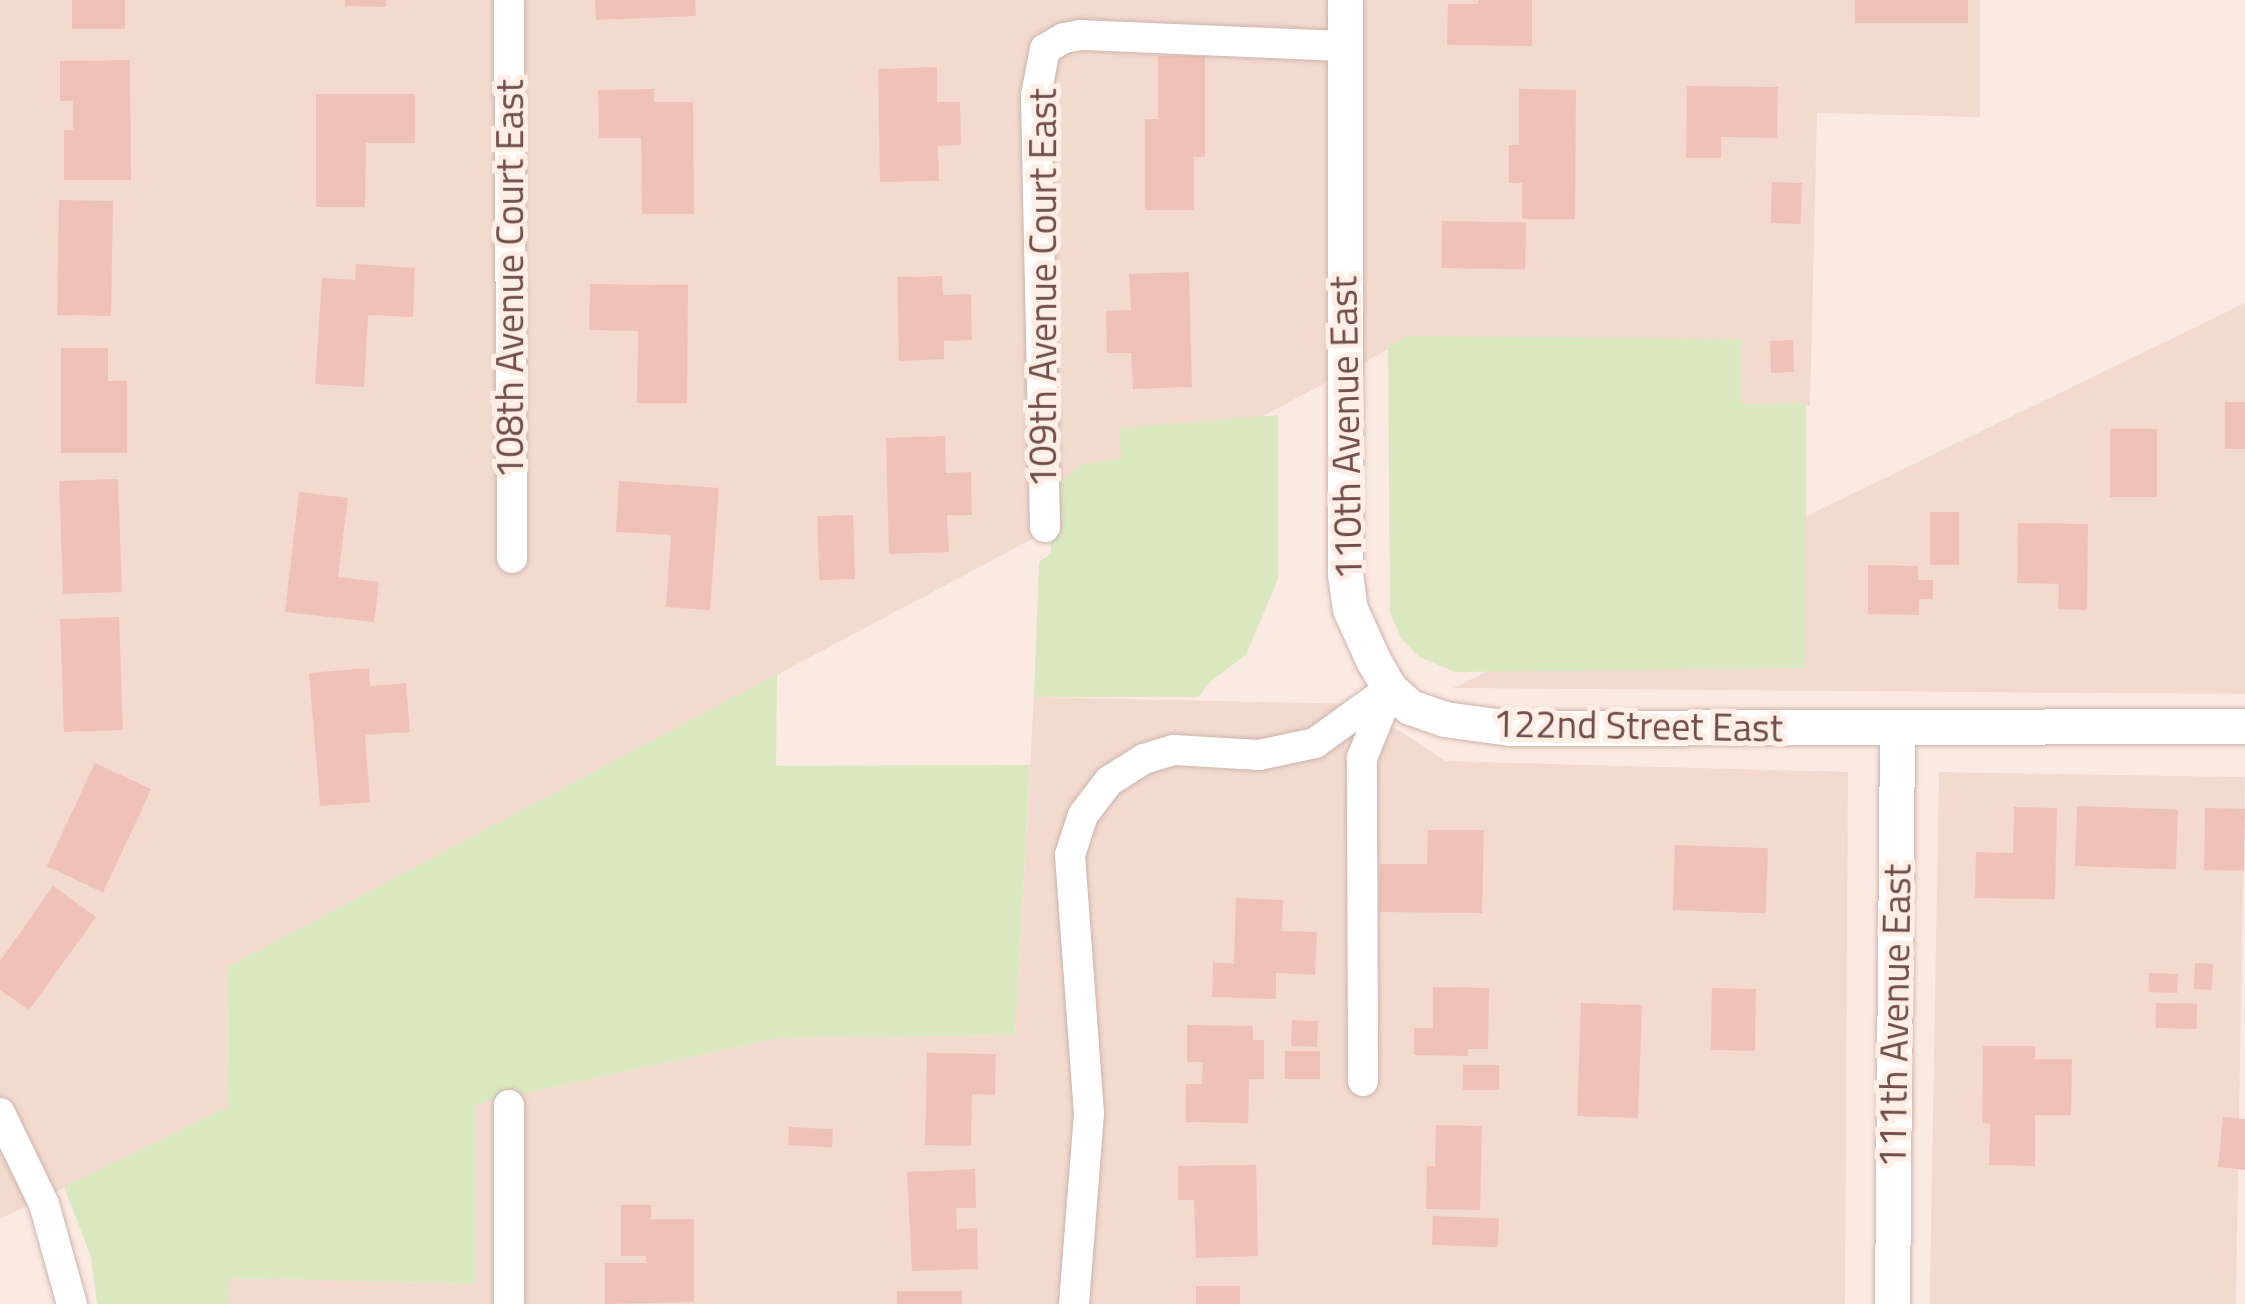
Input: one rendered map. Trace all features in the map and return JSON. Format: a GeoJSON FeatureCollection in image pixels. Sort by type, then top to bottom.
{"type":"FeatureCollection","features":[{"type":"Feature","properties":{"kind":"street","name":"108th Avenue Court East"},"geometry":{"type":"LineString","coordinates":[[509,0],[512,558]]}},
{"type":"Feature","properties":{"kind":"street","name":"110th Avenue East"},"geometry":{"type":"LineString","coordinates":[[1345,0],[1346,574],[1350,608],[1390,689]]}},
{"type":"Feature","properties":{"kind":"street","name":"109th Avenue Court East"},"geometry":{"type":"LineString","coordinates":[[1044,527],[1036,94],[1044,49],[1064,38],[1081,36],[1345,46]]}},
{"type":"Feature","properties":{"kind":"street","name":"122nd Street East"},"geometry":{"type":"LineString","coordinates":[[1390,689],[1410,707],[1444,719],[1511,728],[2245,726]]}},
{"type":"Feature","properties":{"kind":"street"},"geometry":{"type":"LineString","coordinates":[[1074,1304],[1089,1114],[1070,854],[1083,815],[1108,782],[1144,759],[1174,750],[1258,755],[1315,743],[1390,689]]}},
{"type":"Feature","properties":{"kind":"street"},"geometry":{"type":"LineString","coordinates":[[1363,1081],[1362,758],[1390,689]]}},
{"type":"Feature","properties":{"kind":"street","name":"111th Avenue East"},"geometry":{"type":"LineString","coordinates":[[1892,1304],[1897,728]]}},
{"type":"Feature","properties":{"kind":"street"},"geometry":{"type":"LineString","coordinates":[[508,1304],[510,1106]]}},
{"type":"Feature","properties":{"kind":"street"},"geometry":{"type":"LineString","coordinates":[[0,1113],[44,1204],[72,1304]]}},
{"type":"Feature","properties":{"kind":"shaded area"},"geometry":{"type":"Polygon","coordinates":[[[0,0],[1980,0],[1980,117],[1817,113],[1810,406],[1741,404],[1741,344],[1404,341],[228,967],[227,1107],[0,1219],[0,0]]]}},
{"type":"Feature","properties":{"kind":"shaded area"},"geometry":{"type":"Polygon","coordinates":[[[2245,303],[2245,694],[1453,688],[2245,303]]]}},
{"type":"Feature","properties":{"kind":"shaded area"},"geometry":{"type":"Polygon","coordinates":[[[1034,697],[1358,704],[1446,761],[1848,772],[1845,1304],[229,1304],[229,1278],[475,1284],[476,1104],[779,1038],[1015,1035],[1034,697]]]}},
{"type":"Feature","properties":{"kind":"shaded area"},"geometry":{"type":"Polygon","coordinates":[[[1939,772],[2245,777],[2236,1304],[1930,1304],[1939,772]]]}},
{"type":"Feature","properties":{"kind":"green space"},"geometry":{"type":"Polygon","coordinates":[[[1408,336],[1741,339],[1741,404],[1806,403],[1806,668],[1455,672],[1419,657],[1401,638],[1390,613],[1388,345],[1408,336]]]}},
{"type":"Feature","properties":{"kind":"green space"},"geometry":{"type":"Polygon","coordinates":[[[1278,415],[1278,579],[1246,655],[1212,680],[1198,697],[1034,697],[1039,562],[1051,554],[1050,507],[1060,481],[1082,464],[1121,459],[1119,428],[1278,415]]]}},
{"type":"Feature","properties":{"kind":"green space"},"geometry":{"type":"Polygon","coordinates":[[[777,674],[776,766],[1030,765],[1015,1035],[779,1038],[476,1104],[476,1284],[230,1278],[229,1304],[97,1304],[91,1257],[64,1187],[227,1107],[228,967],[777,674]]]}},
{"type":"Feature","properties":{"kind":"building"},"geometry":{"type":"Polygon","coordinates":[[[72,0],[125,0],[125,29],[72,29],[72,0]]]}},
{"type":"Feature","properties":{"kind":"building"},"geometry":{"type":"Polygon","coordinates":[[[345,0],[386,0],[386,7],[345,6],[345,0]]]}},
{"type":"Feature","properties":{"kind":"building"},"geometry":{"type":"Polygon","coordinates":[[[595,0],[695,0],[696,16],[596,20],[595,0]]]}},
{"type":"Feature","properties":{"kind":"building"},"geometry":{"type":"Polygon","coordinates":[[[1478,0],[1532,0],[1532,46],[1447,45],[1448,4],[1478,4],[1478,0]]]}},
{"type":"Feature","properties":{"kind":"building"},"geometry":{"type":"Polygon","coordinates":[[[1855,0],[1968,0],[1968,23],[1855,23],[1855,0]]]}},
{"type":"Feature","properties":{"kind":"building"},"geometry":{"type":"Polygon","coordinates":[[[1158,56],[1205,56],[1205,157],[1194,157],[1194,210],[1145,210],[1145,119],[1158,119],[1158,56]]]}},
{"type":"Feature","properties":{"kind":"building"},"geometry":{"type":"Polygon","coordinates":[[[130,60],[131,180],[64,180],[64,130],[73,130],[73,101],[60,101],[60,61],[130,60]]]}},
{"type":"Feature","properties":{"kind":"building"},"geometry":{"type":"Polygon","coordinates":[[[937,67],[937,102],[960,102],[961,145],[938,146],[939,181],[880,182],[878,69],[937,67]]]}},
{"type":"Feature","properties":{"kind":"building"},"geometry":{"type":"Polygon","coordinates":[[[1687,86],[1778,87],[1777,138],[1721,137],[1721,158],[1686,158],[1687,86]]]}},
{"type":"Feature","properties":{"kind":"building"},"geometry":{"type":"Polygon","coordinates":[[[654,89],[654,102],[693,102],[694,214],[642,214],[641,138],[599,138],[598,90],[654,89]]]}},
{"type":"Feature","properties":{"kind":"building"},"geometry":{"type":"Polygon","coordinates":[[[1519,89],[1576,90],[1575,219],[1522,219],[1522,183],[1509,183],[1509,145],[1519,145],[1519,89]]]}},
{"type":"Feature","properties":{"kind":"building"},"geometry":{"type":"Polygon","coordinates":[[[316,94],[415,94],[415,143],[366,143],[365,207],[316,207],[316,94]]]}},
{"type":"Feature","properties":{"kind":"building"},"geometry":{"type":"Polygon","coordinates":[[[1772,182],[1802,183],[1801,224],[1771,223],[1772,182]]]}},
{"type":"Feature","properties":{"kind":"building"},"geometry":{"type":"Polygon","coordinates":[[[59,200],[113,201],[111,316],[57,315],[59,200]]]}},
{"type":"Feature","properties":{"kind":"building"},"geometry":{"type":"Polygon","coordinates":[[[1442,221],[1526,222],[1525,269],[1441,268],[1442,221]]]}},
{"type":"Feature","properties":{"kind":"building"},"geometry":{"type":"Polygon","coordinates":[[[356,264],[415,268],[413,317],[368,315],[364,387],[315,384],[322,278],[355,280],[356,264]]]}},
{"type":"Feature","properties":{"kind":"building"},"geometry":{"type":"Polygon","coordinates":[[[1189,272],[1192,387],[1133,389],[1131,353],[1107,353],[1106,311],[1131,310],[1129,274],[1189,272]]]}},
{"type":"Feature","properties":{"kind":"building"},"geometry":{"type":"Polygon","coordinates":[[[942,276],[943,295],[971,294],[972,340],[944,341],[944,359],[899,361],[897,277],[942,276]]]}},
{"type":"Feature","properties":{"kind":"building"},"geometry":{"type":"Polygon","coordinates":[[[590,284],[688,285],[687,403],[637,403],[638,331],[589,330],[590,284]]]}},
{"type":"Feature","properties":{"kind":"building"},"geometry":{"type":"Polygon","coordinates":[[[1793,340],[1794,372],[1771,373],[1770,341],[1793,340]]]}},
{"type":"Feature","properties":{"kind":"building"},"geometry":{"type":"Polygon","coordinates":[[[61,348],[108,348],[108,381],[127,381],[127,453],[61,453],[61,348]]]}},
{"type":"Feature","properties":{"kind":"building"},"geometry":{"type":"Polygon","coordinates":[[[2225,402],[2245,402],[2245,449],[2225,449],[2225,402]]]}},
{"type":"Feature","properties":{"kind":"building"},"geometry":{"type":"Polygon","coordinates":[[[2110,429],[2157,429],[2157,497],[2110,497],[2110,429]]]}},
{"type":"Feature","properties":{"kind":"building"},"geometry":{"type":"Polygon","coordinates":[[[945,436],[946,473],[971,472],[972,515],[947,515],[949,552],[889,554],[886,438],[945,436]]]}},
{"type":"Feature","properties":{"kind":"building"},"geometry":{"type":"Polygon","coordinates":[[[118,479],[122,592],[63,594],[59,481],[118,479]]]}},
{"type":"Feature","properties":{"kind":"building"},"geometry":{"type":"Polygon","coordinates":[[[619,481],[719,488],[710,610],[666,607],[671,535],[616,532],[619,481]]]}},
{"type":"Feature","properties":{"kind":"building"},"geometry":{"type":"Polygon","coordinates":[[[299,492],[348,498],[338,577],[379,582],[374,622],[285,612],[299,492]]]}},
{"type":"Feature","properties":{"kind":"building"},"geometry":{"type":"Polygon","coordinates":[[[1930,512],[1959,512],[1959,565],[1930,565],[1930,512]]]}},
{"type":"Feature","properties":{"kind":"building"},"geometry":{"type":"Polygon","coordinates":[[[853,515],[855,579],[819,580],[817,516],[853,515]]]}},
{"type":"Feature","properties":{"kind":"building"},"geometry":{"type":"Polygon","coordinates":[[[2018,523],[2088,524],[2087,610],[2058,609],[2059,584],[2017,583],[2018,523]]]}},
{"type":"Feature","properties":{"kind":"building"},"geometry":{"type":"Polygon","coordinates":[[[1868,565],[1918,566],[1918,580],[1933,580],[1933,599],[1919,599],[1919,615],[1868,614],[1868,565]]]}},
{"type":"Feature","properties":{"kind":"building"},"geometry":{"type":"Polygon","coordinates":[[[119,617],[123,730],[64,732],[60,619],[119,617]]]}},
{"type":"Feature","properties":{"kind":"building"},"geometry":{"type":"Polygon","coordinates":[[[369,668],[370,686],[406,683],[410,732],[365,735],[370,802],[320,806],[309,673],[369,668]]]}},
{"type":"Feature","properties":{"kind":"building"},"geometry":{"type":"Polygon","coordinates":[[[95,763],[151,789],[103,893],[47,866],[95,763]]]}},
{"type":"Feature","properties":{"kind":"building"},"geometry":{"type":"Polygon","coordinates":[[[2077,806],[2178,810],[2176,869],[2075,866],[2077,806]]]}},
{"type":"Feature","properties":{"kind":"building"},"geometry":{"type":"Polygon","coordinates":[[[2014,807],[2057,808],[2055,899],[1975,898],[1976,852],[2013,853],[2014,807]]]}},
{"type":"Feature","properties":{"kind":"building"},"geometry":{"type":"Polygon","coordinates":[[[2205,808],[2245,809],[2244,871],[2204,870],[2205,808]]]}},
{"type":"Feature","properties":{"kind":"building"},"geometry":{"type":"Polygon","coordinates":[[[1428,830],[1484,830],[1482,913],[1379,912],[1380,864],[1427,864],[1428,830]]]}},
{"type":"Feature","properties":{"kind":"building"},"geometry":{"type":"Polygon","coordinates":[[[1675,845],[1768,848],[1766,913],[1673,910],[1675,845]]]}},
{"type":"Feature","properties":{"kind":"building"},"geometry":{"type":"Polygon","coordinates":[[[53,886],[96,917],[29,1010],[0,990],[0,961],[53,886]]]}},
{"type":"Feature","properties":{"kind":"building"},"geometry":{"type":"Polygon","coordinates":[[[1236,898],[1283,900],[1282,931],[1317,932],[1315,975],[1276,973],[1276,999],[1212,997],[1213,962],[1234,964],[1236,898]]]}},
{"type":"Feature","properties":{"kind":"building"},"geometry":{"type":"Polygon","coordinates":[[[2195,963],[2213,964],[2212,990],[2194,989],[2195,963]]]}},
{"type":"Feature","properties":{"kind":"building"},"geometry":{"type":"Polygon","coordinates":[[[2149,973],[2178,974],[2177,993],[2148,992],[2149,973]]]}},
{"type":"Feature","properties":{"kind":"building"},"geometry":{"type":"Polygon","coordinates":[[[1433,987],[1489,988],[1488,1049],[1468,1049],[1468,1056],[1414,1055],[1414,1028],[1433,1028],[1433,987]]]}},
{"type":"Feature","properties":{"kind":"building"},"geometry":{"type":"Polygon","coordinates":[[[1712,988],[1756,989],[1755,1051],[1711,1050],[1712,988]]]}},
{"type":"Feature","properties":{"kind":"building"},"geometry":{"type":"Polygon","coordinates":[[[1581,1003],[1642,1005],[1638,1118],[1577,1116],[1581,1003]]]}},
{"type":"Feature","properties":{"kind":"building"},"geometry":{"type":"Polygon","coordinates":[[[2156,1003],[2197,1004],[2197,1029],[2156,1028],[2156,1003]]]}},
{"type":"Feature","properties":{"kind":"building"},"geometry":{"type":"Polygon","coordinates":[[[1292,1020],[1318,1021],[1317,1047],[1291,1046],[1292,1020]]]}},
{"type":"Feature","properties":{"kind":"building"},"geometry":{"type":"Polygon","coordinates":[[[1187,1025],[1253,1026],[1253,1040],[1264,1040],[1264,1079],[1249,1079],[1248,1123],[1185,1122],[1186,1084],[1202,1084],[1203,1062],[1187,1062],[1187,1025]]]}},
{"type":"Feature","properties":{"kind":"building"},"geometry":{"type":"Polygon","coordinates":[[[1983,1046],[2035,1046],[2035,1059],[2072,1059],[2071,1115],[2035,1115],[2035,1166],[1989,1165],[1990,1124],[1982,1123],[1983,1046]]]}},
{"type":"Feature","properties":{"kind":"building"},"geometry":{"type":"Polygon","coordinates":[[[1285,1051],[1320,1051],[1320,1079],[1285,1079],[1285,1051]]]}},
{"type":"Feature","properties":{"kind":"building"},"geometry":{"type":"Polygon","coordinates":[[[927,1053],[996,1054],[995,1095],[972,1094],[971,1146],[925,1145],[927,1053]]]}},
{"type":"Feature","properties":{"kind":"building"},"geometry":{"type":"Polygon","coordinates":[[[1463,1065],[1499,1065],[1499,1090],[1463,1090],[1463,1065]]]}},
{"type":"Feature","properties":{"kind":"building"},"geometry":{"type":"Polygon","coordinates":[[[2223,1117],[2245,1119],[2245,1170],[2218,1167],[2223,1117]]]}},
{"type":"Feature","properties":{"kind":"building"},"geometry":{"type":"Polygon","coordinates":[[[1436,1125],[1482,1126],[1480,1210],[1426,1209],[1427,1166],[1435,1166],[1436,1125]]]}},
{"type":"Feature","properties":{"kind":"building"},"geometry":{"type":"Polygon","coordinates":[[[789,1127],[833,1129],[832,1147],[788,1145],[789,1127]]]}},
{"type":"Feature","properties":{"kind":"building"},"geometry":{"type":"Polygon","coordinates":[[[1256,1165],[1258,1256],[1196,1258],[1194,1200],[1178,1200],[1178,1166],[1256,1165]]]}},
{"type":"Feature","properties":{"kind":"building"},"geometry":{"type":"Polygon","coordinates":[[[975,1169],[976,1208],[956,1208],[957,1229],[977,1228],[978,1269],[912,1271],[907,1172],[975,1169]]]}},
{"type":"Feature","properties":{"kind":"building"},"geometry":{"type":"Polygon","coordinates":[[[621,1205],[651,1205],[651,1219],[694,1219],[694,1302],[605,1304],[605,1263],[646,1263],[646,1256],[621,1256],[621,1205]]]}},
{"type":"Feature","properties":{"kind":"building"},"geometry":{"type":"Polygon","coordinates":[[[1433,1216],[1499,1218],[1498,1247],[1432,1245],[1433,1216]]]}},
{"type":"Feature","properties":{"kind":"building"},"geometry":{"type":"Polygon","coordinates":[[[1196,1286],[1240,1286],[1240,1304],[1196,1304],[1196,1286]]]}},
{"type":"Feature","properties":{"kind":"building"},"geometry":{"type":"Polygon","coordinates":[[[897,1291],[962,1291],[962,1304],[897,1304],[897,1291]]]}}]}
